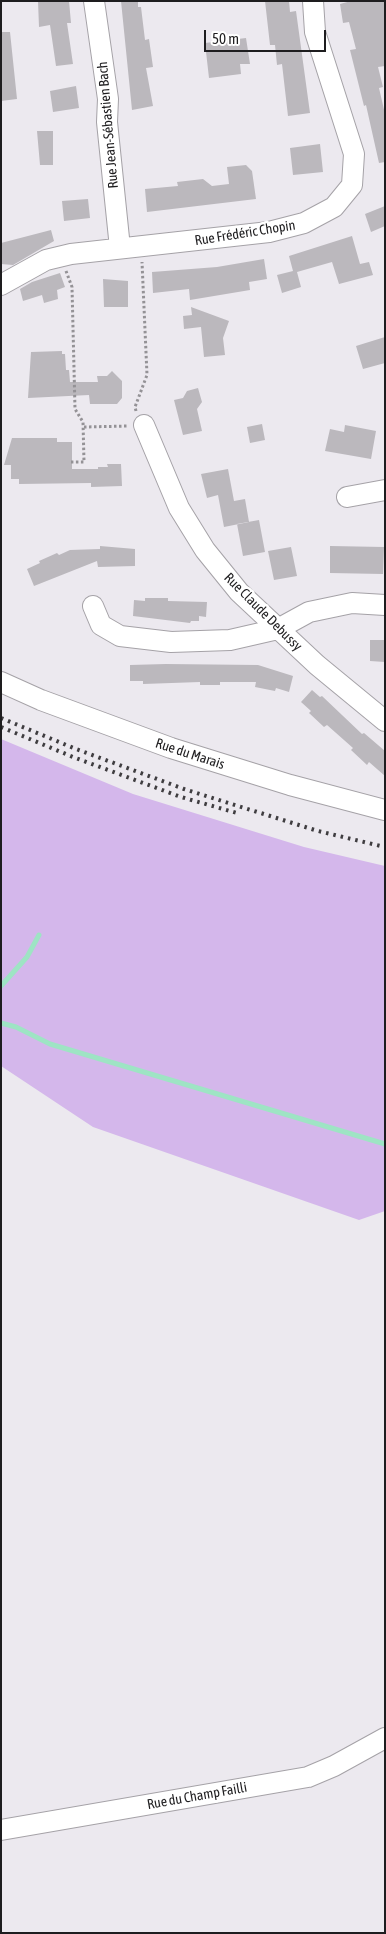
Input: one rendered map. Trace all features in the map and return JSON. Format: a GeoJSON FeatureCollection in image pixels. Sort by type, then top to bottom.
{"type":"FeatureCollection","features":[{"type":"Feature","properties":{"kind":"street","name":"Rue Jean-Sébastien Bach"},"geometry":{"type":"LineString","coordinates":[[94,1],[108,99],[107,122],[120,248]]}},
{"type":"Feature","properties":{"kind":"street","name":"Rue Frédéric Chopin"},"geometry":{"type":"LineString","coordinates":[[1,285],[46,260],[120,248],[254,234],[304,223],[334,207],[352,185],[354,154],[315,32],[313,1]]}},
{"type":"Feature","properties":{"kind":"street","name":"Rue Claude Debussy"},"geometry":{"type":"LineString","coordinates":[[144,425],[179,508],[205,550],[239,592],[278,629],[385,721]]}},
{"type":"Feature","properties":{"kind":"street"},"geometry":{"type":"LineString","coordinates":[[347,497],[385,490]]}},
{"type":"Feature","properties":{"kind":"street"},"geometry":{"type":"LineString","coordinates":[[93,606],[101,625],[120,636],[171,642],[230,640],[278,629],[309,612],[352,603],[385,605]]}},
{"type":"Feature","properties":{"kind":"street","name":"Rue du Marais"},"geometry":{"type":"LineString","coordinates":[[1,682],[41,700],[171,748],[290,785],[385,810]]}},
{"type":"Feature","properties":{"kind":"street","name":"Rue du Champ Failli"},"geometry":{"type":"LineString","coordinates":[[1,1830],[308,1777],[334,1766],[385,1738]]}},
{"type":"Feature","properties":{"kind":"path"},"geometry":{"type":"LineString","coordinates":[[84,427],[144,425],[135,407],[147,375],[142,247]]}},
{"type":"Feature","properties":{"kind":"path"},"geometry":{"type":"LineString","coordinates":[[60,257],[72,287],[75,409],[84,422],[84,462],[71,462]]}},
{"type":"Feature","properties":{"kind":"shaded area"},"geometry":{"type":"Polygon","coordinates":[[[1,739],[133,794],[304,847],[385,866],[385,1211],[359,1220],[93,1127],[1,1066],[1,739]]]}},
{"type":"Feature","properties":{"kind":"building"},"geometry":{"type":"Polygon","coordinates":[[[38,1],[69,1],[71,23],[67,23],[73,64],[56,66],[50,25],[39,27],[38,1]]]}},
{"type":"Feature","properties":{"kind":"building"},"geometry":{"type":"Polygon","coordinates":[[[121,1],[138,1],[138,7],[141,7],[145,40],[149,39],[153,67],[146,68],[153,106],[132,110],[121,1]]]}},
{"type":"Feature","properties":{"kind":"building"},"geometry":{"type":"Polygon","coordinates":[[[265,1],[289,1],[290,12],[296,11],[310,113],[288,116],[282,64],[277,65],[275,45],[270,45],[265,1]]]}},
{"type":"Feature","properties":{"kind":"building"},"geometry":{"type":"Polygon","coordinates":[[[351,1],[385,1],[385,66],[378,67],[383,87],[379,88],[385,114],[385,162],[379,163],[366,105],[364,106],[350,50],[356,49],[349,22],[343,23],[340,4],[351,1]]]}},
{"type":"Feature","properties":{"kind":"building"},"geometry":{"type":"Polygon","coordinates":[[[1,32],[10,32],[17,99],[1,101],[1,32]]]}},
{"type":"Feature","properties":{"kind":"building"},"geometry":{"type":"Polygon","coordinates":[[[246,38],[250,64],[240,64],[241,74],[209,78],[205,43],[246,38]]]}},
{"type":"Feature","properties":{"kind":"building"},"geometry":{"type":"Polygon","coordinates":[[[76,86],[79,108],[53,112],[50,91],[76,86]]]}},
{"type":"Feature","properties":{"kind":"building"},"geometry":{"type":"Polygon","coordinates":[[[37,131],[53,131],[53,165],[40,165],[37,131]]]}},
{"type":"Feature","properties":{"kind":"building"},"geometry":{"type":"Polygon","coordinates":[[[320,144],[323,172],[293,175],[290,148],[320,144]]]}},
{"type":"Feature","properties":{"kind":"building"},"geometry":{"type":"Polygon","coordinates":[[[246,165],[252,171],[256,199],[147,212],[145,189],[178,186],[177,182],[203,179],[212,186],[229,184],[227,167],[246,165]]]}},
{"type":"Feature","properties":{"kind":"building"},"geometry":{"type":"Polygon","coordinates":[[[88,199],[90,218],[64,221],[62,201],[88,199]]]}},
{"type":"Feature","properties":{"kind":"building"},"geometry":{"type":"Polygon","coordinates":[[[385,206],[385,226],[371,232],[365,214],[385,206]]]}},
{"type":"Feature","properties":{"kind":"building"},"geometry":{"type":"Polygon","coordinates":[[[51,230],[54,241],[13,265],[1,264],[1,243],[51,230]]]}},
{"type":"Feature","properties":{"kind":"building"},"geometry":{"type":"Polygon","coordinates":[[[352,236],[360,264],[369,262],[373,275],[339,284],[332,262],[297,272],[301,287],[282,293],[277,275],[293,271],[289,256],[352,236]]]}},
{"type":"Feature","properties":{"kind":"building"},"geometry":{"type":"Polygon","coordinates":[[[264,259],[267,279],[249,282],[250,290],[190,300],[189,289],[153,293],[152,272],[217,267],[264,259]]]}},
{"type":"Feature","properties":{"kind":"building"},"geometry":{"type":"Polygon","coordinates":[[[60,273],[65,287],[57,290],[58,299],[44,303],[42,295],[23,301],[20,289],[32,282],[60,273]]]}},
{"type":"Feature","properties":{"kind":"building"},"geometry":{"type":"Polygon","coordinates":[[[103,279],[128,281],[128,307],[104,307],[103,279]]]}},
{"type":"Feature","properties":{"kind":"building"},"geometry":{"type":"Polygon","coordinates":[[[191,307],[229,321],[223,338],[225,355],[204,357],[201,327],[184,329],[183,316],[192,315],[191,307]]]}},
{"type":"Feature","properties":{"kind":"building"},"geometry":{"type":"Polygon","coordinates":[[[385,337],[385,363],[363,369],[356,346],[385,337]]]}},
{"type":"Feature","properties":{"kind":"building"},"geometry":{"type":"Polygon","coordinates":[[[62,351],[62,354],[65,354],[66,370],[69,370],[70,382],[98,382],[97,376],[107,376],[112,371],[122,381],[122,398],[117,404],[90,404],[89,395],[28,398],[31,352],[62,351]]]}},
{"type":"Feature","properties":{"kind":"building"},"geometry":{"type":"Polygon","coordinates":[[[198,388],[202,402],[197,409],[202,431],[183,435],[174,400],[183,398],[187,391],[198,388]]]}},
{"type":"Feature","properties":{"kind":"building"},"geometry":{"type":"Polygon","coordinates":[[[262,424],[265,440],[250,443],[247,427],[262,424]]]}},
{"type":"Feature","properties":{"kind":"building"},"geometry":{"type":"Polygon","coordinates":[[[345,425],[376,431],[371,459],[325,451],[330,429],[344,432],[345,425]]]}},
{"type":"Feature","properties":{"kind":"building"},"geometry":{"type":"Polygon","coordinates":[[[12,438],[57,438],[57,442],[72,442],[72,469],[98,469],[98,467],[108,467],[107,464],[121,464],[122,486],[91,487],[91,483],[19,484],[19,479],[11,479],[11,465],[4,465],[12,438]]]}},
{"type":"Feature","properties":{"kind":"building"},"geometry":{"type":"Polygon","coordinates":[[[228,469],[234,501],[245,499],[249,522],[224,527],[218,495],[207,498],[201,474],[228,469]]]}},
{"type":"Feature","properties":{"kind":"building"},"geometry":{"type":"Polygon","coordinates":[[[259,520],[265,552],[243,556],[237,524],[259,520]]]}},
{"type":"Feature","properties":{"kind":"building"},"geometry":{"type":"Polygon","coordinates":[[[100,546],[135,549],[135,566],[98,567],[97,561],[34,586],[27,569],[40,563],[39,561],[57,553],[59,555],[70,550],[100,549],[100,546]]]}},
{"type":"Feature","properties":{"kind":"building"},"geometry":{"type":"Polygon","coordinates":[[[330,546],[384,547],[383,574],[330,573],[330,546]]]}},
{"type":"Feature","properties":{"kind":"building"},"geometry":{"type":"Polygon","coordinates":[[[291,547],[297,576],[274,580],[268,551],[291,547]]]}},
{"type":"Feature","properties":{"kind":"building"},"geometry":{"type":"Polygon","coordinates":[[[145,598],[168,598],[168,601],[207,602],[206,617],[199,616],[199,621],[191,621],[190,623],[133,616],[134,600],[145,601],[145,598]]]}},
{"type":"Feature","properties":{"kind":"building"},"geometry":{"type":"Polygon","coordinates":[[[370,640],[385,640],[385,662],[370,661],[370,640]]]}},
{"type":"Feature","properties":{"kind":"building"},"geometry":{"type":"Polygon","coordinates":[[[130,665],[258,665],[293,676],[289,692],[276,688],[275,691],[255,687],[256,682],[220,682],[220,685],[200,685],[200,682],[143,684],[143,681],[130,681],[130,665]]]}},
{"type":"Feature","properties":{"kind":"building"},"geometry":{"type":"Polygon","coordinates":[[[312,690],[320,697],[322,696],[362,734],[364,733],[385,751],[385,776],[369,762],[367,765],[351,750],[353,748],[327,725],[324,727],[309,713],[311,711],[301,702],[312,690]]]}},
{"type":"Feature","properties":{"kind":"waterway"},"geometry":{"type":"LineString","coordinates":[[1,986],[27,957],[39,935]]}},
{"type":"Feature","properties":{"kind":"waterway"},"geometry":{"type":"LineString","coordinates":[[1,1023],[16,1027],[50,1044],[385,1144]]}},
{"type":"Feature","properties":{"kind":"railway"},"geometry":{"type":"LineString","coordinates":[[1,718],[76,749],[184,789],[318,831],[385,847]]}},
{"type":"Feature","properties":{"kind":"railway"},"geometry":{"type":"LineString","coordinates":[[1,727],[73,757],[181,797],[237,813]]}}]}
